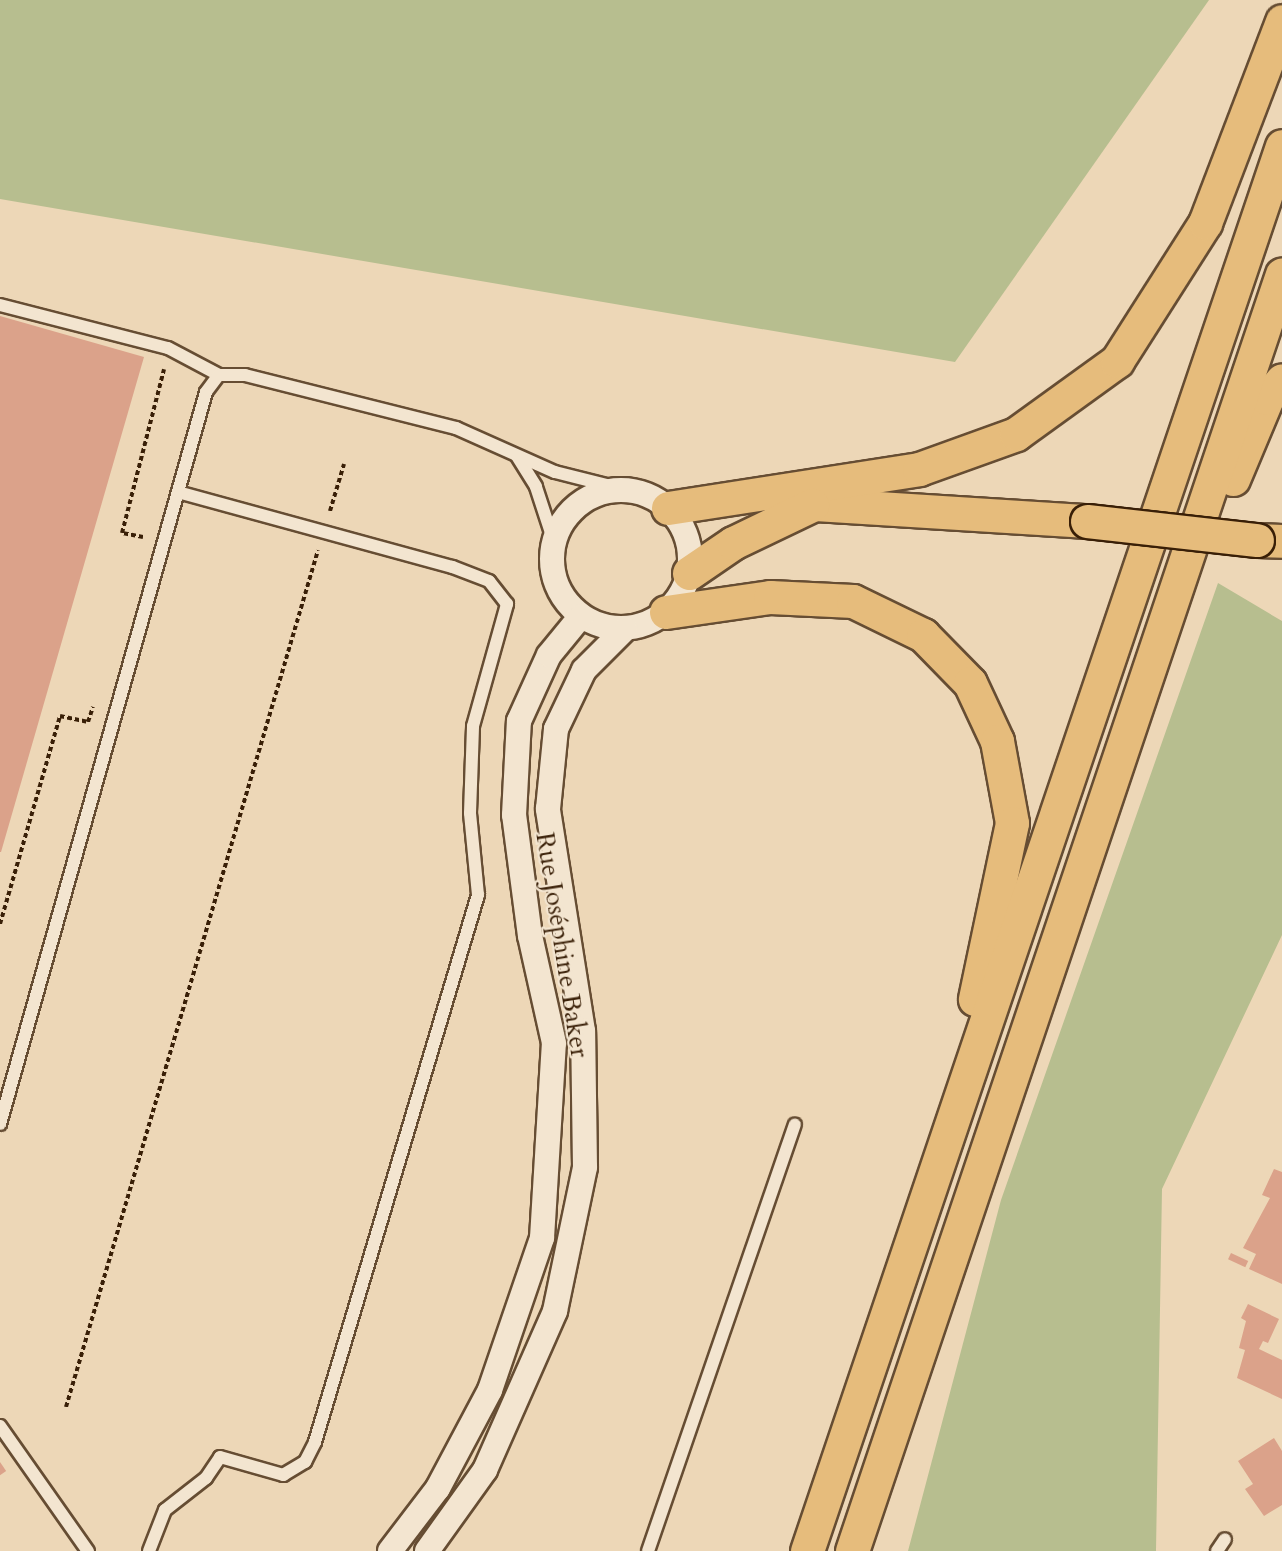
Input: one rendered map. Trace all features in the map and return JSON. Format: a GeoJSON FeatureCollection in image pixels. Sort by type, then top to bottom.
{"type":"FeatureCollection","features":[{"type":"Feature","properties":{"kind":"highway"},"geometry":{"type":"LineString","coordinates":[[668,508],[919,469],[1016,434],[1117,361],[1205,223],[1282,21]]}},
{"type":"Feature","properties":{"kind":"highway"},"geometry":{"type":"LineString","coordinates":[[807,1551],[1282,146]]}},
{"type":"Feature","properties":{"kind":"highway"},"geometry":{"type":"LineString","coordinates":[[852,1551],[1117,758],[1282,274]]}},
{"type":"Feature","properties":{"kind":"highway"},"geometry":{"type":"LineString","coordinates":[[1117,758],[1267,398],[1282,380]]}},
{"type":"Feature","properties":{"kind":"highway"},"geometry":{"type":"LineString","coordinates":[[740,496],[812,505],[869,504],[1087,521],[1270,540]]}},
{"type":"Feature","properties":{"kind":"highway"},"geometry":{"type":"LineString","coordinates":[[689,573],[733,543],[812,505]]}},
{"type":"Feature","properties":{"kind":"highway"},"geometry":{"type":"LineString","coordinates":[[666,612],[770,597],[853,601],[923,635],[970,683],[997,741],[1012,823],[970,1024],[966,1084]]}},
{"type":"Feature","properties":{"kind":"street"},"geometry":{"type":"LineString","coordinates":[[622,489],[647,494],[668,508],[683,528],[689,573],[666,612],[625,628],[581,616],[556,584],[554,542],[576,506],[597,493],[622,489]]}},
{"type":"Feature","properties":{"kind":"street","name":"Rue Joséphine Baker"},"geometry":{"type":"LineString","coordinates":[[390,1551],[438,1488],[490,1390],[542,1238],[554,1043],[530,936],[514,815],[519,733],[549,656],[581,616]]}},
{"type":"Feature","properties":{"kind":"street","name":"Rue Joséphine Baker"},"geometry":{"type":"LineString","coordinates":[[427,1551],[485,1470],[555,1311],[585,1167],[583,1031],[548,809],[556,729],[584,670],[625,628]]}},
{"type":"Feature","properties":{"kind":"lane"},"geometry":{"type":"LineString","coordinates":[[0,305],[168,348],[219,375],[244,375],[456,428],[555,472],[622,489]]}},
{"type":"Feature","properties":{"kind":"lane"},"geometry":{"type":"LineString","coordinates":[[0,1124],[206,392],[219,375]]}},
{"type":"Feature","properties":{"kind":"lane"},"geometry":{"type":"LineString","coordinates":[[517,456],[536,487],[554,542]]}},
{"type":"Feature","properties":{"kind":"lane"},"geometry":{"type":"LineString","coordinates":[[149,1551],[165,1510],[206,1478],[220,1456],[283,1475],[305,1462],[315,1442],[478,895],[470,813],[473,726],[507,604],[480,578],[178,492]]}},
{"type":"Feature","properties":{"kind":"lane"},"geometry":{"type":"LineString","coordinates":[[648,1551],[795,1125]]}},
{"type":"Feature","properties":{"kind":"lane"},"geometry":{"type":"LineString","coordinates":[[0,1426],[88,1551]]}},
{"type":"Feature","properties":{"kind":"lane"},"geometry":{"type":"LineString","coordinates":[[1217,1551],[1224,1539]]}},
{"type":"Feature","properties":{"kind":"path"},"geometry":{"type":"LineString","coordinates":[[141,548],[144,537],[122,533],[165,365]]}},
{"type":"Feature","properties":{"kind":"path"},"geometry":{"type":"LineString","coordinates":[[66,1407],[344,464]]}},
{"type":"Feature","properties":{"kind":"path"},"geometry":{"type":"LineString","coordinates":[[0,924],[60,716],[88,722],[95,700]]}},
{"type":"Feature","properties":{"kind":"green space"},"geometry":{"type":"Polygon","coordinates":[[[0,0],[1209,0],[955,362],[0,199],[0,0]]]}},
{"type":"Feature","properties":{"kind":"green space"},"geometry":{"type":"Polygon","coordinates":[[[1218,583],[1282,621],[1282,935],[1162,1189],[1156,1551],[908,1551],[1001,1200],[1218,583]]]}},
{"type":"Feature","properties":{"kind":"building"},"geometry":{"type":"Polygon","coordinates":[[[0,316],[144,357],[1,852],[0,852],[0,316]]]}},
{"type":"Feature","properties":{"kind":"building"},"geometry":{"type":"Polygon","coordinates":[[[1274,1169],[1282,1172],[1282,1284],[1249,1269],[1256,1254],[1243,1248],[1270,1198],[1262,1195],[1274,1169]]]}},
{"type":"Feature","properties":{"kind":"building"},"geometry":{"type":"Polygon","coordinates":[[[1231,1253],[1248,1261],[1245,1267],[1228,1259],[1231,1253]]]}},
{"type":"Feature","properties":{"kind":"building"},"geometry":{"type":"Polygon","coordinates":[[[1248,1304],[1279,1319],[1268,1343],[1263,1341],[1259,1349],[1282,1360],[1282,1399],[1237,1378],[1245,1350],[1239,1348],[1246,1321],[1241,1318],[1248,1304]]]}},
{"type":"Feature","properties":{"kind":"building"},"geometry":{"type":"Polygon","coordinates":[[[1274,1438],[1282,1451],[1282,1505],[1264,1516],[1245,1489],[1253,1484],[1238,1461],[1274,1438]]]}},
{"type":"Feature","properties":{"kind":"building"},"geometry":{"type":"Polygon","coordinates":[[[0,1462],[6,1471],[0,1475],[0,1462]]]}}]}
